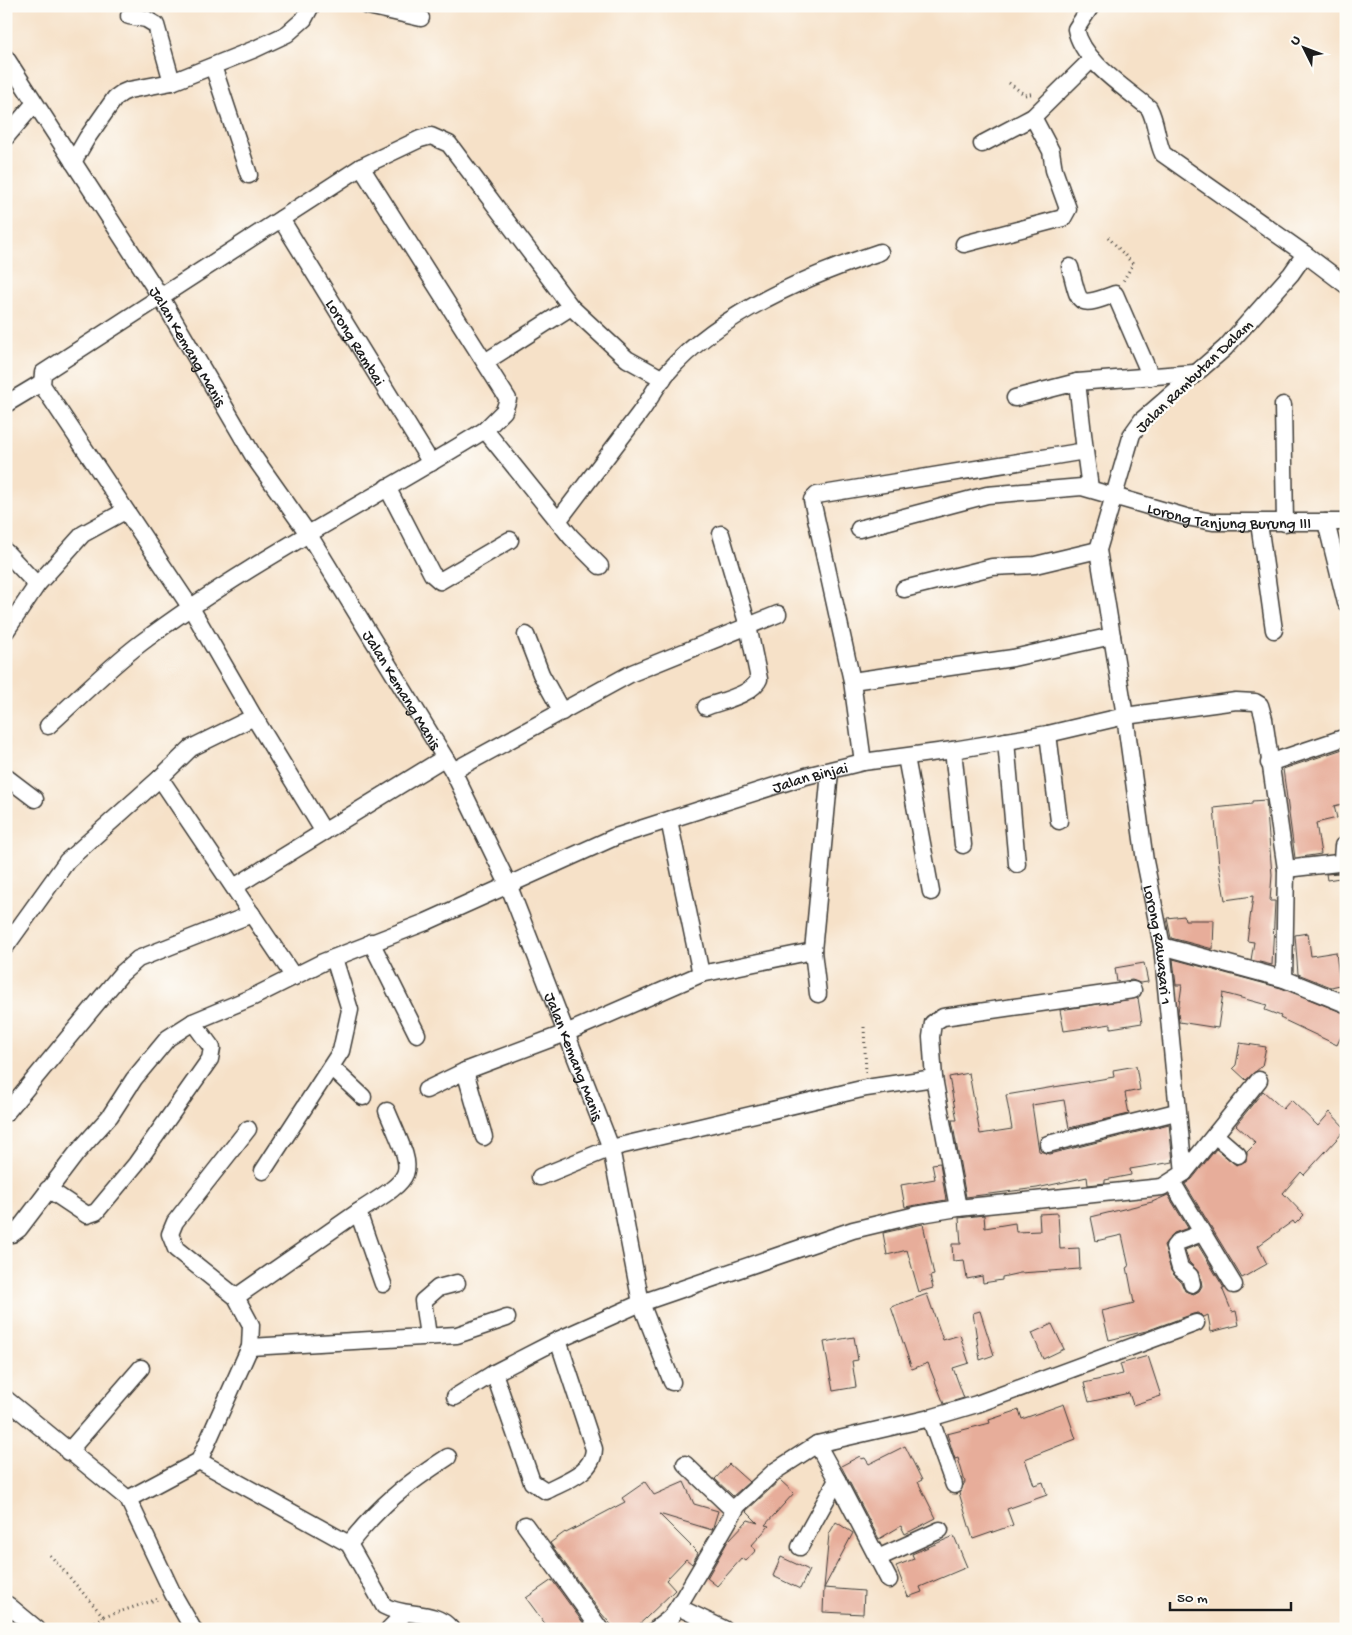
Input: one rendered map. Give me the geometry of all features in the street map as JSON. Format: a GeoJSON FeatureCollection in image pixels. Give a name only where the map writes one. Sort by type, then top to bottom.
{"type":"FeatureCollection","features":[{"type":"Feature","properties":{"kind":"street"},"geometry":{"type":"LineString","coordinates":[[73,162],[115,98],[122,93],[128,90],[172,82],[287,34],[304,19],[311,6]]}},
{"type":"Feature","properties":{"kind":"street"},"geometry":{"type":"LineString","coordinates":[[368,6],[421,18]]}},
{"type":"Feature","properties":{"kind":"street"},"geometry":{"type":"LineString","coordinates":[[1091,6],[1076,29],[1078,40],[1092,59],[1149,108],[1154,117],[1158,144],[1163,154],[1346,285]]}},
{"type":"Feature","properties":{"kind":"street"},"geometry":{"type":"LineString","coordinates":[[129,16],[146,19],[156,25],[172,82]]}},
{"type":"Feature","properties":{"kind":"street","name":"Jalan Kemang Manis"},"geometry":{"type":"LineString","coordinates":[[6,58],[160,296],[254,457],[308,534],[448,764],[508,884],[611,1148],[641,1303],[672,1382]]}},
{"type":"Feature","properties":{"kind":"street"},"geometry":{"type":"LineString","coordinates":[[982,144],[1033,117],[1092,59]]}},
{"type":"Feature","properties":{"kind":"street"},"geometry":{"type":"LineString","coordinates":[[212,66],[249,175]]}},
{"type":"Feature","properties":{"kind":"street"},"geometry":{"type":"LineString","coordinates":[[6,137],[34,104]]}},
{"type":"Feature","properties":{"kind":"street"},"geometry":{"type":"LineString","coordinates":[[964,244],[1063,218],[1067,214],[1068,209],[1054,170],[1051,150],[1033,117]]}},
{"type":"Feature","properties":{"kind":"street"},"geometry":{"type":"LineString","coordinates":[[324,832],[191,608],[41,383],[43,373],[361,167],[420,139],[431,136],[449,144],[571,307],[627,359],[663,379]]}},
{"type":"Feature","properties":{"kind":"street"},"geometry":{"type":"LineString","coordinates":[[48,726],[140,644],[191,608],[308,534],[387,487],[431,464],[485,430],[504,411],[508,399],[361,167]]}},
{"type":"Feature","properties":{"kind":"street","name":"Lorong Rambai"},"geometry":{"type":"LineString","coordinates":[[281,220],[431,464]]}},
{"type":"Feature","properties":{"kind":"street"},"geometry":{"type":"LineString","coordinates":[[558,521],[640,413],[663,379],[699,343],[766,298],[831,268],[880,252]]}},
{"type":"Feature","properties":{"kind":"street","name":"Jalan Rambutan Dalam"},"geometry":{"type":"LineString","coordinates":[[1125,716],[1098,550],[1114,497],[1118,474],[1132,434],[1142,420],[1225,348],[1291,274],[1305,254]]}},
{"type":"Feature","properties":{"kind":"street"},"geometry":{"type":"LineString","coordinates":[[1070,268],[1078,298],[1083,302],[1091,302],[1115,294],[1151,376]]}},
{"type":"Feature","properties":{"kind":"street"},"geometry":{"type":"LineString","coordinates":[[485,362],[571,307]]}},
{"type":"Feature","properties":{"kind":"street"},"geometry":{"type":"LineString","coordinates":[[1016,398],[1077,382],[1194,373]]}},
{"type":"Feature","properties":{"kind":"street"},"geometry":{"type":"LineString","coordinates":[[859,529],[987,495],[1034,490],[1090,488],[1077,382]]}},
{"type":"Feature","properties":{"kind":"street"},"geometry":{"type":"LineString","coordinates":[[6,404],[41,383]]}},
{"type":"Feature","properties":{"kind":"street"},"geometry":{"type":"LineString","coordinates":[[1283,405],[1285,523]]}},
{"type":"Feature","properties":{"kind":"street"},"geometry":{"type":"LineString","coordinates":[[485,430],[558,521],[600,566]]}},
{"type":"Feature","properties":{"kind":"street"},"geometry":{"type":"LineString","coordinates":[[863,762],[852,682],[812,500],[817,495],[1085,451]]}},
{"type":"Feature","properties":{"kind":"street"},"geometry":{"type":"LineString","coordinates":[[387,487],[432,574],[440,581],[510,540]]}},
{"type":"Feature","properties":{"kind":"street","name":"Lorong Tanjung Burung III"},"geometry":{"type":"LineString","coordinates":[[1090,488],[1114,497],[1213,522],[1346,522]]}},
{"type":"Feature","properties":{"kind":"street"},"geometry":{"type":"LineString","coordinates":[[6,631],[37,585],[83,534],[125,511]]}},
{"type":"Feature","properties":{"kind":"street"},"geometry":{"type":"LineString","coordinates":[[1326,522],[1346,603]]}},
{"type":"Feature","properties":{"kind":"street"},"geometry":{"type":"LineString","coordinates":[[1259,523],[1274,630]]}},
{"type":"Feature","properties":{"kind":"street"},"geometry":{"type":"LineString","coordinates":[[706,707],[741,694],[757,684],[759,673],[748,626],[721,534]]}},
{"type":"Feature","properties":{"kind":"street"},"geometry":{"type":"LineString","coordinates":[[904,589],[992,567],[1035,564],[1098,550]]}},
{"type":"Feature","properties":{"kind":"street"},"geometry":{"type":"LineString","coordinates":[[6,552],[37,585]]}},
{"type":"Feature","properties":{"kind":"street"},"geometry":{"type":"LineString","coordinates":[[234,887],[324,832],[448,764],[562,712],[632,673],[778,614]]}},
{"type":"Feature","properties":{"kind":"street"},"geometry":{"type":"LineString","coordinates":[[526,635],[541,674],[562,712]]}},
{"type":"Feature","properties":{"kind":"street"},"geometry":{"type":"LineString","coordinates":[[852,682],[1013,658],[1112,636]]}},
{"type":"Feature","properties":{"kind":"street","name":"Jalan Binjai"},"geometry":{"type":"LineString","coordinates":[[6,1235],[12,1234],[19,1229],[48,1189],[110,1116],[134,1079],[168,1038],[193,1022],[334,958],[426,922],[615,837],[806,776],[830,772],[863,762],[953,750],[1048,734],[1125,716],[1236,702],[1255,702],[1260,705],[1264,718],[1269,763]]}},
{"type":"Feature","properties":{"kind":"street","name":"Lorong Rawasari 1"},"geometry":{"type":"LineString","coordinates":[[1125,716],[1145,861],[1162,946],[1171,1035],[1178,1177]]}},
{"type":"Feature","properties":{"kind":"street"},"geometry":{"type":"LineString","coordinates":[[6,946],[67,861],[192,748],[254,717]]}},
{"type":"Feature","properties":{"kind":"street"},"geometry":{"type":"LineString","coordinates":[[1048,734],[1059,821]]}},
{"type":"Feature","properties":{"kind":"street"},"geometry":{"type":"LineString","coordinates":[[1284,979],[1286,869],[1269,763],[1346,737]]}},
{"type":"Feature","properties":{"kind":"street"},"geometry":{"type":"LineString","coordinates":[[1006,741],[1017,864]]}},
{"type":"Feature","properties":{"kind":"street"},"geometry":{"type":"LineString","coordinates":[[953,750],[963,845]]}},
{"type":"Feature","properties":{"kind":"street"},"geometry":{"type":"LineString","coordinates":[[906,757],[931,892]]}},
{"type":"Feature","properties":{"kind":"street"},"geometry":{"type":"LineString","coordinates":[[818,994],[813,951],[830,772]]}},
{"type":"Feature","properties":{"kind":"street"},"geometry":{"type":"LineString","coordinates":[[6,777],[35,799]]}},
{"type":"Feature","properties":{"kind":"street"},"geometry":{"type":"LineString","coordinates":[[160,778],[294,977]]}},
{"type":"Feature","properties":{"kind":"street"},"geometry":{"type":"LineString","coordinates":[[669,820],[701,974]]}},
{"type":"Feature","properties":{"kind":"street"},"geometry":{"type":"LineString","coordinates":[[1286,869],[1338,863],[1342,859],[1343,846],[1346,844]]}},
{"type":"Feature","properties":{"kind":"street"},"geometry":{"type":"LineString","coordinates":[[6,1113],[121,974],[138,959],[252,914]]}},
{"type":"Feature","properties":{"kind":"street"},"geometry":{"type":"LineString","coordinates":[[372,942],[417,1034]]}},
{"type":"Feature","properties":{"kind":"street"},"geometry":{"type":"LineString","coordinates":[[1162,946],[1284,979],[1346,1004]]}},
{"type":"Feature","properties":{"kind":"street"},"geometry":{"type":"LineString","coordinates":[[426,1090],[465,1071],[566,1033],[701,974],[813,951]]}},
{"type":"Feature","properties":{"kind":"street"},"geometry":{"type":"LineString","coordinates":[[263,1171],[341,1051],[350,1010],[334,958]]}},
{"type":"Feature","properties":{"kind":"street"},"geometry":{"type":"LineString","coordinates":[[958,1208],[934,1078],[930,1037],[934,1023],[944,1017],[1133,990]]}},
{"type":"Feature","properties":{"kind":"street"},"geometry":{"type":"LineString","coordinates":[[48,1189],[87,1216],[96,1212],[136,1164],[210,1059],[212,1048],[193,1022]]}},
{"type":"Feature","properties":{"kind":"street"},"geometry":{"type":"LineString","coordinates":[[331,1067],[363,1097]]}},
{"type":"Feature","properties":{"kind":"street"},"geometry":{"type":"LineString","coordinates":[[465,1071],[484,1137]]}},
{"type":"Feature","properties":{"kind":"street"},"geometry":{"type":"LineString","coordinates":[[540,1177],[611,1148],[866,1088],[934,1078]]}},
{"type":"Feature","properties":{"kind":"street"},"geometry":{"type":"LineString","coordinates":[[455,1397],[494,1373],[558,1340],[641,1303],[853,1230],[916,1215],[958,1208],[1162,1187],[1178,1177],[1259,1080]]}},
{"type":"Feature","properties":{"kind":"street"},"geometry":{"type":"LineString","coordinates":[[236,1297],[397,1187],[407,1176],[407,1162],[387,1111]]}},
{"type":"Feature","properties":{"kind":"street"},"geometry":{"type":"LineString","coordinates":[[1048,1144],[1176,1112]]}},
{"type":"Feature","properties":{"kind":"street"},"geometry":{"type":"LineString","coordinates":[[128,1499],[199,1461],[250,1347],[252,1325],[236,1297],[176,1248],[170,1234],[175,1222],[248,1129]]}},
{"type":"Feature","properties":{"kind":"street"},"geometry":{"type":"LineString","coordinates":[[1214,1135],[1238,1155]]}},
{"type":"Feature","properties":{"kind":"street"},"geometry":{"type":"LineString","coordinates":[[1178,1177],[1202,1233],[1234,1285]]}},
{"type":"Feature","properties":{"kind":"street"},"geometry":{"type":"LineString","coordinates":[[358,1212],[383,1284]]}},
{"type":"Feature","properties":{"kind":"street"},"geometry":{"type":"LineString","coordinates":[[1192,1284],[1190,1276],[1180,1268],[1174,1247],[1178,1242],[1202,1233]]}},
{"type":"Feature","properties":{"kind":"street"},"geometry":{"type":"LineString","coordinates":[[428,1336],[422,1301],[438,1288],[457,1283]]}},
{"type":"Feature","properties":{"kind":"street"},"geometry":{"type":"LineString","coordinates":[[250,1347],[457,1335],[507,1318]]}},
{"type":"Feature","properties":{"kind":"street"},"geometry":{"type":"LineString","coordinates":[[656,1629],[670,1618],[678,1606],[734,1511],[775,1471],[817,1444],[930,1418],[976,1404],[1196,1323]]}},
{"type":"Feature","properties":{"kind":"street"},"geometry":{"type":"LineString","coordinates":[[494,1373],[532,1482],[546,1491],[585,1469],[594,1459],[594,1449],[558,1340]]}},
{"type":"Feature","properties":{"kind":"street"},"geometry":{"type":"LineString","coordinates":[[68,1452],[141,1368]]}},
{"type":"Feature","properties":{"kind":"street"},"geometry":{"type":"LineString","coordinates":[[6,1399],[68,1452],[128,1499],[173,1594],[193,1629]]}},
{"type":"Feature","properties":{"kind":"street"},"geometry":{"type":"LineString","coordinates":[[930,1418],[954,1485]]}},
{"type":"Feature","properties":{"kind":"street"},"geometry":{"type":"LineString","coordinates":[[817,1444],[889,1580]]}},
{"type":"Feature","properties":{"kind":"street"},"geometry":{"type":"LineString","coordinates":[[349,1544],[374,1513],[407,1484],[448,1457]]}},
{"type":"Feature","properties":{"kind":"street"},"geometry":{"type":"LineString","coordinates":[[199,1461],[349,1544],[384,1606],[395,1612],[435,1617],[446,1622],[452,1629]]}},
{"type":"Feature","properties":{"kind":"street"},"geometry":{"type":"LineString","coordinates":[[685,1464],[734,1511]]}},
{"type":"Feature","properties":{"kind":"street"},"geometry":{"type":"LineString","coordinates":[[800,1547],[837,1480]]}},
{"type":"Feature","properties":{"kind":"street"},"geometry":{"type":"LineString","coordinates":[[525,1525],[600,1629]]}},
{"type":"Feature","properties":{"kind":"street"},"geometry":{"type":"LineString","coordinates":[[878,1558],[940,1530]]}},
{"type":"Feature","properties":{"kind":"street"},"geometry":{"type":"LineString","coordinates":[[8,1604],[37,1629]]}},
{"type":"Feature","properties":{"kind":"street"},"geometry":{"type":"LineString","coordinates":[[678,1606],[724,1629]]}},
{"type":"Feature","properties":{"kind":"street"},"geometry":{"type":"LineString","coordinates":[[388,1629],[405,1613]]}},
{"type":"Feature","properties":{"kind":"path"},"geometry":{"type":"LineString","coordinates":[[1009,83],[1025,95],[1038,90]]}},
{"type":"Feature","properties":{"kind":"path"},"geometry":{"type":"LineString","coordinates":[[1108,237],[1133,264],[1115,294]]}},
{"type":"Feature","properties":{"kind":"path"},"geometry":{"type":"LineString","coordinates":[[864,1027],[866,1088]]}},
{"type":"Feature","properties":{"kind":"path"},"geometry":{"type":"LineString","coordinates":[[50,1554],[104,1617]]}},
{"type":"Feature","properties":{"kind":"path"},"geometry":{"type":"LineString","coordinates":[[82,1629],[104,1617],[173,1594]]}},
{"type":"Feature","properties":{"kind":"building"},"geometry":{"type":"Polygon","coordinates":[[[1346,748],[1346,803],[1334,806],[1337,818],[1316,823],[1321,854],[1295,858],[1283,769],[1346,748]]]}},
{"type":"Feature","properties":{"kind":"building"},"geometry":{"type":"Polygon","coordinates":[[[1266,800],[1272,875],[1270,901],[1275,901],[1272,965],[1251,960],[1254,942],[1247,941],[1253,896],[1225,900],[1219,866],[1214,808],[1252,804],[1252,801],[1266,800]]]}},
{"type":"Feature","properties":{"kind":"building"},"geometry":{"type":"Polygon","coordinates":[[[1346,869],[1346,877],[1327,880],[1326,874],[1339,873],[1346,869]]]}},
{"type":"Feature","properties":{"kind":"building"},"geometry":{"type":"Polygon","coordinates":[[[1184,916],[1185,920],[1214,920],[1213,949],[1171,938],[1167,918],[1184,916]]]}},
{"type":"Feature","properties":{"kind":"building"},"geometry":{"type":"Polygon","coordinates":[[[1308,933],[1311,956],[1336,952],[1340,985],[1331,987],[1298,974],[1295,935],[1308,933]]]}},
{"type":"Feature","properties":{"kind":"building"},"geometry":{"type":"Polygon","coordinates":[[[1173,959],[1281,988],[1346,1014],[1346,1026],[1337,1045],[1280,1018],[1281,1016],[1265,1010],[1267,1005],[1223,993],[1218,1028],[1179,1022],[1178,1012],[1182,985],[1176,985],[1173,959]]]}},
{"type":"Feature","properties":{"kind":"building"},"geometry":{"type":"Polygon","coordinates":[[[1144,963],[1148,982],[1140,983],[1132,980],[1117,982],[1115,968],[1144,963]]]}},
{"type":"Feature","properties":{"kind":"building"},"geometry":{"type":"Polygon","coordinates":[[[1138,998],[1142,1023],[1111,1028],[1111,1024],[1064,1031],[1060,1010],[1138,998]]]}},
{"type":"Feature","properties":{"kind":"building"},"geometry":{"type":"Polygon","coordinates":[[[1240,1043],[1266,1047],[1262,1066],[1246,1080],[1233,1068],[1236,1065],[1240,1043]]]}},
{"type":"Feature","properties":{"kind":"building"},"geometry":{"type":"Polygon","coordinates":[[[1136,1066],[1140,1090],[1125,1093],[1129,1114],[1069,1128],[1064,1100],[1032,1105],[1039,1151],[1050,1154],[1169,1124],[1173,1162],[1130,1169],[1131,1175],[1105,1180],[1105,1183],[1088,1185],[1087,1177],[1037,1188],[966,1197],[952,1120],[957,1120],[949,1077],[969,1073],[980,1134],[1012,1129],[1006,1095],[1114,1077],[1113,1070],[1136,1066]]]}},
{"type":"Feature","properties":{"kind":"building"},"geometry":{"type":"Polygon","coordinates":[[[1263,1091],[1283,1109],[1291,1100],[1318,1126],[1330,1112],[1346,1129],[1304,1175],[1301,1172],[1283,1193],[1304,1215],[1295,1224],[1293,1221],[1258,1246],[1267,1264],[1242,1278],[1185,1184],[1192,1179],[1216,1149],[1236,1165],[1246,1161],[1247,1152],[1256,1143],[1236,1125],[1263,1091]]]}},
{"type":"Feature","properties":{"kind":"building"},"geometry":{"type":"Polygon","coordinates":[[[940,1163],[946,1200],[905,1207],[901,1185],[935,1179],[932,1164],[940,1163]]]}},
{"type":"Feature","properties":{"kind":"building"},"geometry":{"type":"Polygon","coordinates":[[[1168,1195],[1188,1228],[1174,1233],[1164,1245],[1171,1271],[1181,1282],[1185,1291],[1194,1294],[1199,1291],[1202,1286],[1200,1274],[1189,1262],[1185,1250],[1198,1245],[1224,1288],[1222,1288],[1232,1312],[1236,1311],[1239,1325],[1211,1332],[1208,1315],[1204,1317],[1198,1313],[1146,1331],[1109,1340],[1102,1311],[1134,1303],[1127,1267],[1129,1267],[1122,1235],[1096,1241],[1091,1217],[1152,1202],[1168,1195]]]}},
{"type":"Feature","properties":{"kind":"building"},"geometry":{"type":"Polygon","coordinates":[[[1058,1213],[1060,1249],[1079,1248],[1080,1269],[1020,1273],[1002,1277],[1002,1280],[983,1283],[982,1276],[967,1279],[964,1260],[953,1261],[952,1244],[961,1244],[959,1218],[984,1215],[985,1228],[1015,1223],[1016,1232],[1040,1231],[1039,1214],[1058,1213]]]}},
{"type":"Feature","properties":{"kind":"building"},"geometry":{"type":"Polygon","coordinates":[[[923,1224],[934,1275],[930,1276],[933,1288],[919,1292],[907,1250],[887,1255],[883,1233],[923,1224]]]}},
{"type":"Feature","properties":{"kind":"building"},"geometry":{"type":"Polygon","coordinates":[[[927,1294],[943,1340],[960,1335],[969,1363],[953,1368],[964,1398],[944,1404],[928,1363],[912,1369],[891,1307],[927,1294]]]}},
{"type":"Feature","properties":{"kind":"building"},"geometry":{"type":"Polygon","coordinates":[[[980,1311],[994,1355],[980,1360],[973,1313],[980,1311]]]}},
{"type":"Feature","properties":{"kind":"building"},"geometry":{"type":"Polygon","coordinates":[[[1052,1324],[1064,1349],[1043,1359],[1032,1333],[1052,1324]]]}},
{"type":"Feature","properties":{"kind":"building"},"geometry":{"type":"Polygon","coordinates":[[[854,1337],[858,1360],[852,1361],[856,1387],[833,1391],[824,1342],[854,1337]]]}},
{"type":"Feature","properties":{"kind":"building"},"geometry":{"type":"Polygon","coordinates":[[[1148,1356],[1161,1396],[1133,1405],[1129,1393],[1089,1402],[1084,1383],[1123,1374],[1120,1364],[1148,1356]]]}},
{"type":"Feature","properties":{"kind":"building"},"geometry":{"type":"Polygon","coordinates":[[[1064,1404],[1076,1439],[1025,1459],[1034,1485],[1043,1482],[1047,1495],[1007,1509],[1013,1525],[973,1539],[959,1493],[965,1482],[958,1458],[955,1459],[947,1434],[990,1423],[989,1420],[1019,1410],[1022,1419],[1064,1404]]]}},
{"type":"Feature","properties":{"kind":"building"},"geometry":{"type":"Polygon","coordinates":[[[905,1446],[922,1480],[918,1482],[936,1518],[905,1534],[901,1526],[879,1539],[841,1466],[860,1456],[861,1459],[865,1458],[869,1464],[905,1446]]]}},
{"type":"Feature","properties":{"kind":"building"},"geometry":{"type":"Polygon","coordinates":[[[729,1464],[749,1482],[733,1496],[715,1479],[729,1464]]]}},
{"type":"Feature","properties":{"kind":"building"},"geometry":{"type":"Polygon","coordinates":[[[780,1480],[794,1493],[765,1525],[769,1526],[751,1546],[756,1550],[746,1561],[742,1558],[717,1586],[707,1578],[728,1541],[748,1520],[758,1523],[746,1511],[780,1480]]]}},
{"type":"Feature","properties":{"kind":"building"},"geometry":{"type":"Polygon","coordinates":[[[645,1482],[654,1495],[684,1482],[694,1504],[718,1511],[712,1530],[659,1514],[698,1553],[692,1564],[686,1559],[666,1580],[675,1590],[634,1629],[615,1629],[601,1613],[550,1543],[565,1532],[625,1502],[622,1498],[645,1482]]]}},
{"type":"Feature","properties":{"kind":"building"},"geometry":{"type":"Polygon","coordinates":[[[836,1522],[853,1533],[824,1588],[829,1534],[836,1522]]]}},
{"type":"Feature","properties":{"kind":"building"},"geometry":{"type":"Polygon","coordinates":[[[954,1536],[967,1567],[920,1587],[922,1592],[908,1597],[896,1566],[914,1559],[912,1554],[954,1536]]]}},
{"type":"Feature","properties":{"kind":"building"},"geometry":{"type":"Polygon","coordinates":[[[781,1557],[809,1570],[800,1589],[773,1576],[781,1557]]]}},
{"type":"Feature","properties":{"kind":"building"},"geometry":{"type":"Polygon","coordinates":[[[552,1580],[584,1624],[578,1629],[549,1629],[526,1598],[552,1580]]]}},
{"type":"Feature","properties":{"kind":"building"},"geometry":{"type":"Polygon","coordinates":[[[824,1588],[864,1591],[863,1614],[823,1612],[824,1588]]]}}]}
